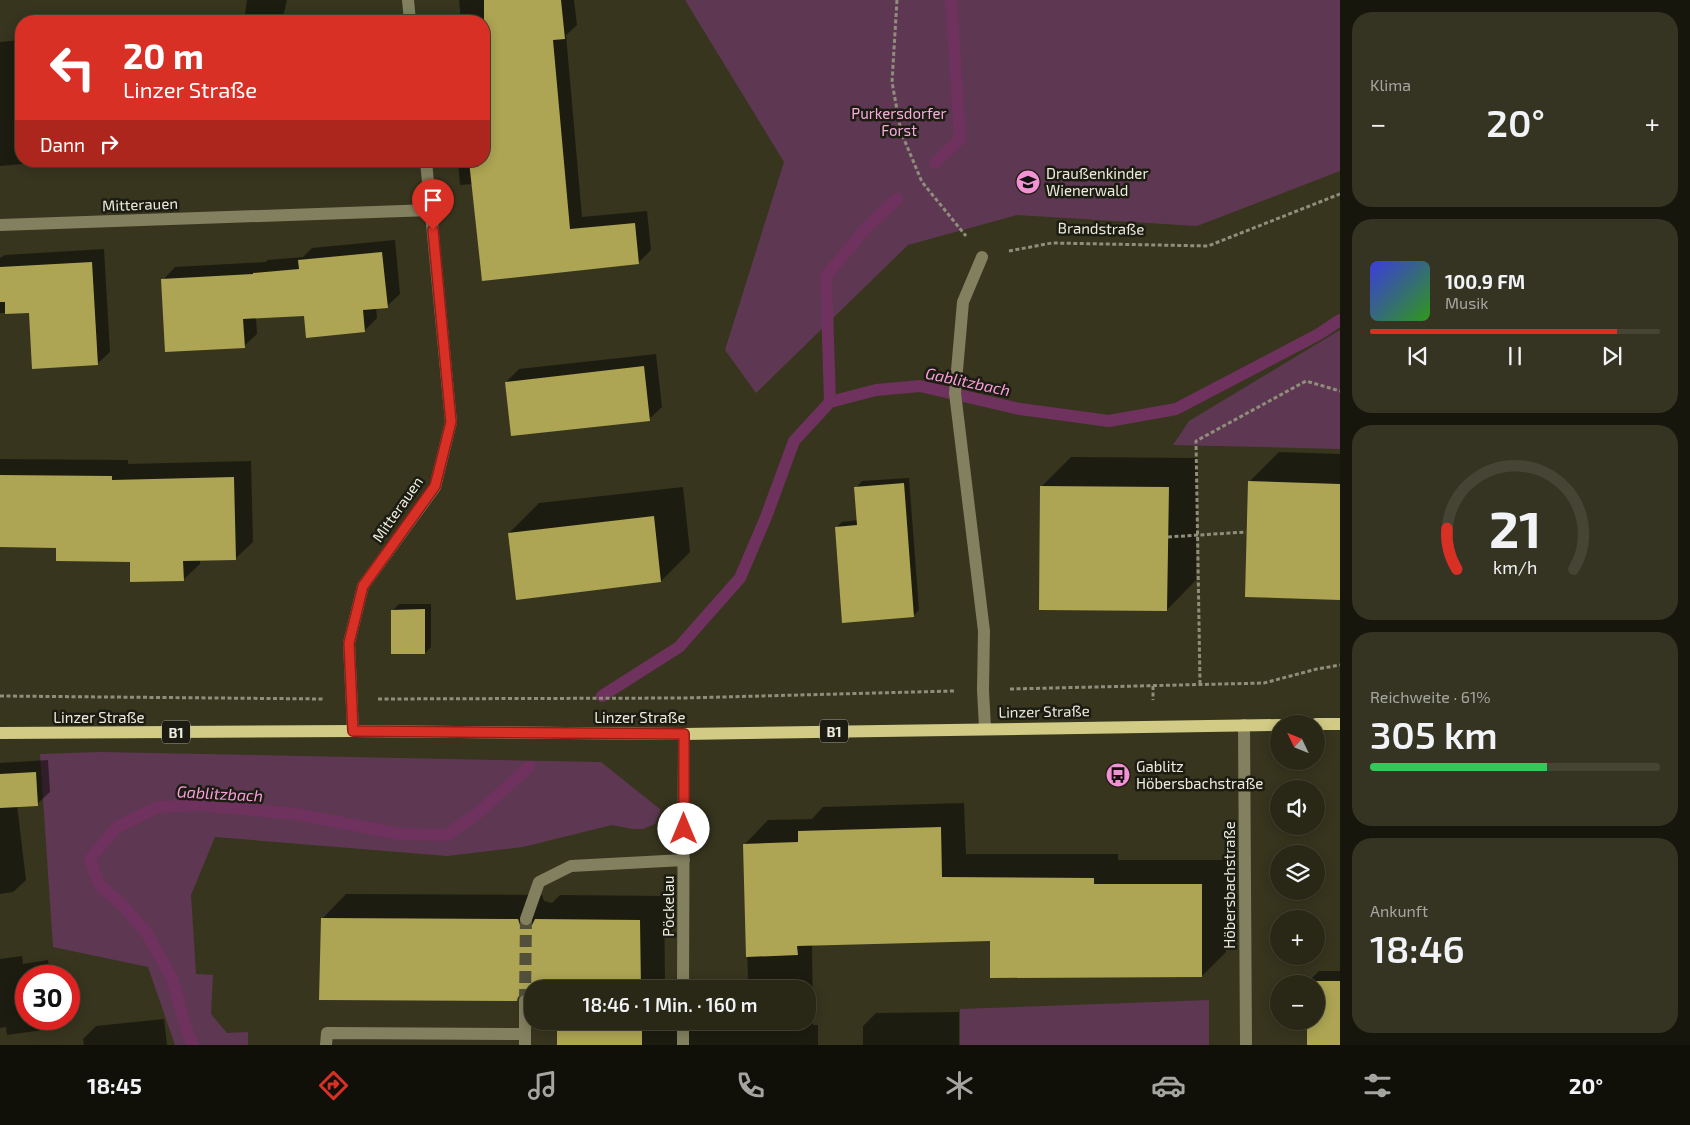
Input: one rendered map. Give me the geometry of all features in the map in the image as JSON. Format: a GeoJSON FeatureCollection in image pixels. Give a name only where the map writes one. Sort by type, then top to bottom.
{"type":"FeatureCollection","features":[{"type":"Feature","properties":{"kind":"main road"},"geometry":{"type":"LineString","coordinates":[[1325,724],[1340,724]]}},
{"type":"Feature","properties":{"kind":"main road","name":"Linzer Straße"},"geometry":{"type":"LineString","coordinates":[[0,733],[353,731],[684,734],[1270,725]]}},
{"type":"Feature","properties":{"kind":"street"},"geometry":{"type":"LineString","coordinates":[[408,0],[409,15]]}},
{"type":"Feature","properties":{"kind":"street","name":"Mitterauen"},"geometry":{"type":"LineString","coordinates":[[353,731],[349,643],[363,586],[435,486],[451,422],[427,167]]}},
{"type":"Feature","properties":{"kind":"street","name":"Mitterauen"},"geometry":{"type":"LineString","coordinates":[[0,225],[431,210]]}},
{"type":"Feature","properties":{"kind":"street"},"geometry":{"type":"LineString","coordinates":[[982,256],[962,302],[956,393],[984,631],[983,690],[985,728]]}},
{"type":"Feature","properties":{"kind":"street","name":"Höbersbachstraße"},"geometry":{"type":"LineString","coordinates":[[1244,725],[1246,1045]]}},
{"type":"Feature","properties":{"kind":"street","name":"Pöckelau"},"geometry":{"type":"LineString","coordinates":[[684,734],[684,980]]}},
{"type":"Feature","properties":{"kind":"street"},"geometry":{"type":"LineString","coordinates":[[526,919],[539,882],[571,866],[684,860]]}},
{"type":"Feature","properties":{"kind":"street"},"geometry":{"type":"LineString","coordinates":[[683,1030],[683,1045]]}},
{"type":"Feature","properties":{"kind":"street"},"geometry":{"type":"LineString","coordinates":[[326,1045],[327,1033],[524,1040]]}},
{"type":"Feature","properties":{"kind":"path"},"geometry":{"type":"LineString","coordinates":[[897,0],[892,82],[901,132],[922,182],[982,256]]}},
{"type":"Feature","properties":{"kind":"path","name":"Brandstraße"},"geometry":{"type":"LineString","coordinates":[[982,256],[1052,243],[1208,246],[1340,194]]}},
{"type":"Feature","properties":{"kind":"path"},"geometry":{"type":"LineString","coordinates":[[1200,684],[1196,441],[1306,382],[1340,391]]}},
{"type":"Feature","properties":{"kind":"path"},"geometry":{"type":"LineString","coordinates":[[1168,537],[1246,532]]}},
{"type":"Feature","properties":{"kind":"path"},"geometry":{"type":"LineString","coordinates":[[0,696],[352,699],[683,698]]}},
{"type":"Feature","properties":{"kind":"green space","name":"Purkersdorfer Forst"},"geometry":{"type":"Polygon","coordinates":[[[685,0],[1340,0],[1340,171],[1197,226],[1017,215],[908,245],[756,393],[725,350],[784,162],[685,0]]]}},
{"type":"Feature","properties":{"kind":"green space"},"geometry":{"type":"Polygon","coordinates":[[[1340,330],[1340,449],[1173,445],[1189,421],[1340,330]]]}},
{"type":"Feature","properties":{"kind":"green space"},"geometry":{"type":"Polygon","coordinates":[[[100,752],[601,762],[661,810],[655,824],[643,829],[612,825],[523,847],[447,856],[215,837],[191,895],[196,974],[213,975],[211,1014],[227,1033],[248,1032],[248,1045],[175,1045],[148,967],[53,947],[40,754],[100,752]]]}},
{"type":"Feature","properties":{"kind":"green space"},"geometry":{"type":"Polygon","coordinates":[[[1209,1000],[1209,1045],[960,1045],[960,1009],[1209,1000]]]}},
{"type":"Feature","properties":{"kind":"building"},"geometry":{"type":"Polygon","coordinates":[[[484,0],[561,0],[565,39],[553,40],[570,229],[635,223],[639,264],[482,281],[470,167],[490,167],[490,15],[484,15],[484,0]]]}},
{"type":"Feature","properties":{"kind":"building"},"geometry":{"type":"Polygon","coordinates":[[[382,252],[388,308],[363,310],[365,332],[306,338],[304,316],[243,319],[245,348],[165,352],[161,279],[253,274],[299,269],[298,260],[382,252]]]}},
{"type":"Feature","properties":{"kind":"building"},"geometry":{"type":"Polygon","coordinates":[[[92,262],[98,365],[32,369],[29,313],[5,314],[5,302],[0,302],[0,267],[92,262]]]}},
{"type":"Feature","properties":{"kind":"building"},"geometry":{"type":"Polygon","coordinates":[[[644,366],[650,421],[511,436],[505,382],[644,366]]]}},
{"type":"Feature","properties":{"kind":"building"},"geometry":{"type":"Polygon","coordinates":[[[0,475],[112,476],[112,480],[234,477],[236,560],[183,561],[184,581],[130,582],[130,562],[56,561],[56,548],[0,547],[0,475]]]}},
{"type":"Feature","properties":{"kind":"building"},"geometry":{"type":"Polygon","coordinates":[[[1248,481],[1340,484],[1340,600],[1245,597],[1248,481]]]}},
{"type":"Feature","properties":{"kind":"building"},"geometry":{"type":"Polygon","coordinates":[[[904,483],[914,617],[842,623],[835,527],[857,525],[854,487],[904,483]]]}},
{"type":"Feature","properties":{"kind":"building"},"geometry":{"type":"Polygon","coordinates":[[[1040,486],[1169,487],[1167,611],[1039,610],[1040,486]]]}},
{"type":"Feature","properties":{"kind":"building"},"geometry":{"type":"Polygon","coordinates":[[[654,516],[661,582],[516,600],[508,533],[654,516]]]}},
{"type":"Feature","properties":{"kind":"building"},"geometry":{"type":"Polygon","coordinates":[[[425,609],[425,654],[391,654],[391,610],[425,609]]]}},
{"type":"Feature","properties":{"kind":"building"},"geometry":{"type":"Polygon","coordinates":[[[36,772],[38,806],[0,808],[0,774],[36,772]]]}},
{"type":"Feature","properties":{"kind":"building"},"geometry":{"type":"Polygon","coordinates":[[[941,827],[942,877],[1094,878],[1094,884],[1202,884],[1202,977],[990,978],[990,941],[797,946],[798,955],[746,957],[743,844],[798,842],[798,831],[941,827]]]}},
{"type":"Feature","properties":{"kind":"building"},"geometry":{"type":"Polygon","coordinates":[[[321,918],[518,919],[520,925],[527,927],[532,925],[535,919],[640,920],[641,980],[524,980],[524,994],[518,997],[517,1001],[319,1000],[321,918]]]}},
{"type":"Feature","properties":{"kind":"building"},"geometry":{"type":"Polygon","coordinates":[[[1325,981],[1340,981],[1340,1045],[1307,1045],[1307,1030],[1325,1030],[1325,981]]]}},
{"type":"Feature","properties":{"kind":"building"},"geometry":{"type":"Polygon","coordinates":[[[557,1030],[642,1030],[642,1045],[557,1045],[557,1030]]]}},
{"type":"Feature","properties":{"kind":"waterway"},"geometry":{"type":"LineString","coordinates":[[935,163],[960,139],[951,0]]}},
{"type":"Feature","properties":{"kind":"waterway"},"geometry":{"type":"LineString","coordinates":[[830,402],[826,276],[867,227],[897,199]]}},
{"type":"Feature","properties":{"kind":"waterway","name":"Gablitzbach"},"geometry":{"type":"LineString","coordinates":[[602,696],[679,647],[740,578],[766,517],[794,441],[830,402],[876,390],[920,386],[1020,409],[1109,421],[1176,409],[1319,334],[1340,320]]}},
{"type":"Feature","properties":{"kind":"waterway","name":"Gablitzbach"},"geometry":{"type":"LineString","coordinates":[[193,1045],[186,1028],[172,978],[146,932],[122,905],[99,884],[90,859],[117,827],[158,807],[198,805],[296,814],[400,834],[446,835],[477,814],[529,767]]}},
{"type":"Feature","properties":{"kind":"tunnel"},"geometry":{"type":"LineString","coordinates":[[525,980],[526,919]]}},
{"type":"Feature","properties":{"kind":"place","name":"Draußenkinder Wienerwald"},"geometry":{"type":"Point","coordinates":[1028,182]}},
{"type":"Feature","properties":{"kind":"place","name":"Gablitz Höbersbachstraße"},"geometry":{"type":"Point","coordinates":[1118,775]}},
{"type":"Feature","properties":{"kind":"route"},"geometry":{"type":"LineString","coordinates":[[433,230],[451,422],[435,486],[363,586],[349,643],[353,731],[684,734],[684,829]]}}]}
